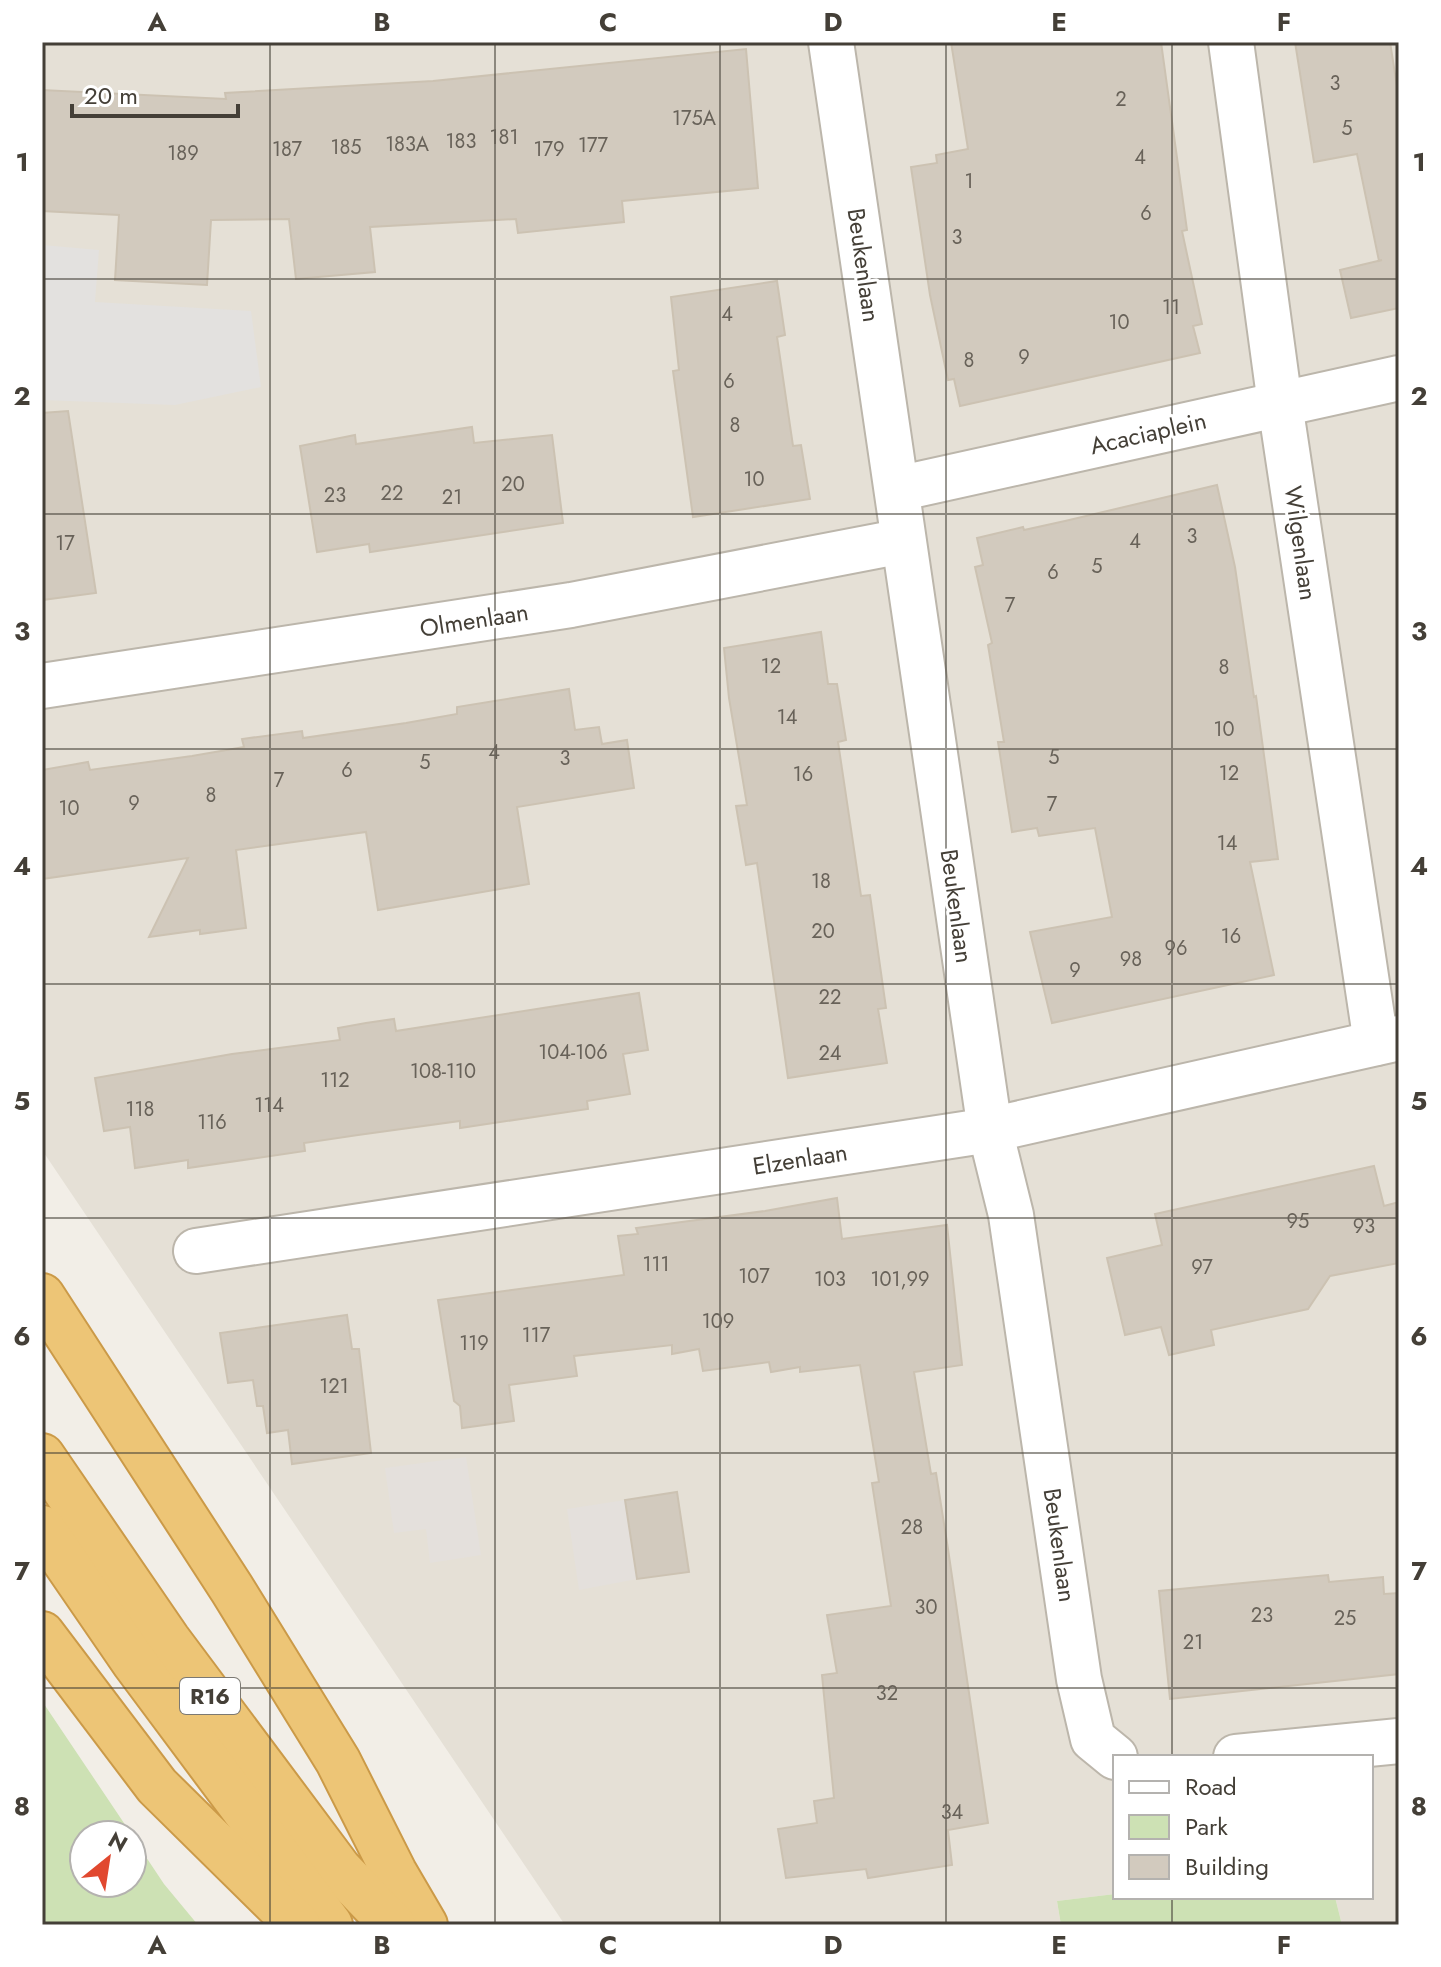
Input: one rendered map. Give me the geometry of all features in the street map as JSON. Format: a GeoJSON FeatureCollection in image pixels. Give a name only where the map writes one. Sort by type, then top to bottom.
{"type":"FeatureCollection","features":[{"type":"Feature","properties":{"kind":"highway"},"geometry":{"type":"LineString","coordinates":[[42,1296],[232,1589],[338,1761],[394,1872],[425,1925]]}},
{"type":"Feature","properties":{"kind":"highway","name":"R16"},"geometry":{"type":"LineString","coordinates":[[42,1456],[215,1704],[339,1869],[393,1925]]}},
{"type":"Feature","properties":{"kind":"highway","name":"R16"},"geometry":{"type":"LineString","coordinates":[[42,1528],[134,1662],[330,1925]]}},
{"type":"Feature","properties":{"kind":"highway"},"geometry":{"type":"LineString","coordinates":[[42,1634],[157,1786],[298,1925]]}},
{"type":"Feature","properties":{"kind":"street","name":"Beukenlaan"},"geometry":{"type":"LineString","coordinates":[[831,42],[990,1130],[1011,1215],[1079,1679],[1093,1739],[1113,1755]]}},
{"type":"Feature","properties":{"kind":"street","name":"Wilgenlaan"},"geometry":{"type":"LineString","coordinates":[[1231,42],[1280,404],[1387,1040]]}},
{"type":"Feature","properties":{"kind":"street","name":"Acaciaplein"},"geometry":{"type":"LineString","coordinates":[[897,489],[1399,378]]}},
{"type":"Feature","properties":{"kind":"street","name":"Olmenlaan"},"geometry":{"type":"LineString","coordinates":[[42,686],[571,605],[903,541]]}},
{"type":"Feature","properties":{"kind":"street","name":"Elzenlaan"},"geometry":{"type":"LineString","coordinates":[[196,1251],[990,1130],[1387,1040]]}},
{"type":"Feature","properties":{"kind":"street"},"geometry":{"type":"LineString","coordinates":[[1256,1755],[1399,1741]]}},
{"type":"Feature","properties":{"kind":"shaded area"},"geometry":{"type":"Polygon","coordinates":[[[42,42],[1399,42],[1399,1925],[1342,1925],[1336,1899],[1373,1899],[1373,1755],[1113,1755],[1113,1894],[1057,1901],[1061,1925],[565,1925],[42,1150],[42,42]]]}},
{"type":"Feature","properties":{"kind":"shaded area"},"geometry":{"type":"Polygon","coordinates":[[[42,245],[99,250],[95,302],[251,311],[261,387],[175,405],[42,400],[42,245]]]}},
{"type":"Feature","properties":{"kind":"shaded area"},"geometry":{"type":"Polygon","coordinates":[[[466,1457],[481,1555],[430,1563],[426,1529],[394,1533],[385,1468],[466,1457]]]}},
{"type":"Feature","properties":{"kind":"shaded area"},"geometry":{"type":"Polygon","coordinates":[[[625,1500],[637,1579],[579,1590],[567,1509],[625,1500]]]}},
{"type":"Feature","properties":{"kind":"green space"},"geometry":{"type":"Polygon","coordinates":[[[42,1701],[121,1819],[68,1819],[68,1899],[148,1899],[148,1860],[198,1925],[42,1925],[42,1701]]]}},
{"type":"Feature","properties":{"kind":"green space"},"geometry":{"type":"Polygon","coordinates":[[[1113,1894],[1113,1899],[1336,1899],[1342,1925],[1061,1925],[1057,1901],[1113,1894]]]}},
{"type":"Feature","properties":{"kind":"building"},"geometry":{"type":"Polygon","coordinates":[[[951,42],[1161,42],[1187,230],[1182,231],[1202,324],[1193,326],[1200,353],[960,406],[954,379],[948,380],[930,295],[911,167],[937,163],[936,155],[968,149],[951,42]]]}},
{"type":"Feature","properties":{"kind":"building"},"geometry":{"type":"Polygon","coordinates":[[[1295,42],[1390,42],[1399,99],[1399,308],[1351,318],[1340,270],[1379,261],[1357,154],[1314,162],[1295,42]]]}},
{"type":"Feature","properties":{"kind":"building"},"geometry":{"type":"Polygon","coordinates":[[[746,49],[758,188],[622,201],[624,222],[518,233],[516,219],[370,227],[375,272],[296,279],[289,219],[211,220],[207,285],[115,280],[119,215],[42,211],[42,90],[226,99],[225,93],[433,81],[746,49]]]}},
{"type":"Feature","properties":{"kind":"building"},"geometry":{"type":"Polygon","coordinates":[[[777,281],[785,335],[777,337],[793,446],[801,445],[810,499],[693,517],[673,371],[679,370],[671,297],[777,281]]]}},
{"type":"Feature","properties":{"kind":"building"},"geometry":{"type":"Polygon","coordinates":[[[68,411],[96,593],[42,600],[42,413],[68,411]]]}},
{"type":"Feature","properties":{"kind":"building"},"geometry":{"type":"Polygon","coordinates":[[[472,427],[474,443],[552,435],[563,523],[370,552],[369,544],[317,552],[300,446],[355,435],[356,444],[472,427]]]}},
{"type":"Feature","properties":{"kind":"building"},"geometry":{"type":"Polygon","coordinates":[[[1217,485],[1235,567],[1278,859],[1250,862],[1274,975],[1052,1023],[1030,932],[1112,917],[1095,828],[1039,836],[1037,828],[1012,832],[998,742],[1004,742],[988,645],[992,643],[975,567],[983,565],[977,538],[1217,485]]]}},
{"type":"Feature","properties":{"kind":"building"},"geometry":{"type":"Polygon","coordinates":[[[821,632],[828,684],[837,684],[846,740],[838,742],[861,896],[870,895],[886,1008],[878,1009],[887,1063],[788,1078],[757,863],[746,865],[736,806],[747,805],[724,648],[821,632]]]}},
{"type":"Feature","properties":{"kind":"building"},"geometry":{"type":"Polygon","coordinates":[[[569,689],[575,730],[599,727],[602,744],[627,740],[634,788],[517,807],[529,884],[378,910],[366,832],[236,850],[246,928],[149,937],[188,858],[42,879],[42,770],[88,762],[90,770],[192,756],[244,747],[242,739],[302,731],[303,738],[406,723],[457,714],[457,707],[569,689]]]}},
{"type":"Feature","properties":{"kind":"building"},"geometry":{"type":"Polygon","coordinates":[[[639,993],[648,1050],[623,1054],[630,1094],[587,1101],[588,1109],[460,1128],[460,1121],[358,1135],[304,1143],[305,1151],[188,1168],[188,1160],[135,1168],[130,1127],[104,1131],[95,1078],[232,1054],[340,1040],[338,1028],[366,1023],[394,1019],[396,1031],[639,993]]]}},
{"type":"Feature","properties":{"kind":"building"},"geometry":{"type":"Polygon","coordinates":[[[1374,1166],[1384,1206],[1399,1202],[1399,1263],[1330,1276],[1308,1309],[1211,1330],[1214,1345],[1169,1355],[1161,1327],[1125,1335],[1107,1258],[1162,1245],[1155,1214],[1374,1166]]]}},
{"type":"Feature","properties":{"kind":"building"},"geometry":{"type":"Polygon","coordinates":[[[837,1198],[842,1239],[947,1225],[962,1365],[914,1372],[931,1474],[936,1473],[988,1823],[948,1830],[952,1865],[868,1878],[866,1869],[786,1878],[778,1829],[817,1823],[814,1801],[834,1798],[822,1675],[837,1673],[827,1615],[891,1606],[872,1483],[879,1482],[860,1365],[800,1372],[800,1367],[771,1372],[769,1362],[703,1371],[699,1349],[672,1354],[672,1345],[574,1356],[577,1376],[509,1385],[514,1421],[462,1428],[460,1406],[454,1401],[438,1300],[624,1275],[618,1236],[638,1234],[636,1228],[837,1198]]]}},
{"type":"Feature","properties":{"kind":"building"},"geometry":{"type":"Polygon","coordinates":[[[347,1315],[352,1349],[359,1349],[371,1453],[292,1464],[288,1430],[267,1433],[263,1406],[257,1406],[253,1380],[228,1383],[220,1333],[347,1315]]]}},
{"type":"Feature","properties":{"kind":"building"},"geometry":{"type":"Polygon","coordinates":[[[677,1492],[689,1572],[637,1579],[625,1500],[677,1492]]]}},
{"type":"Feature","properties":{"kind":"building"},"geometry":{"type":"Polygon","coordinates":[[[1328,1575],[1329,1582],[1383,1577],[1384,1594],[1399,1593],[1399,1674],[1170,1699],[1159,1591],[1328,1575]]]}}]}
